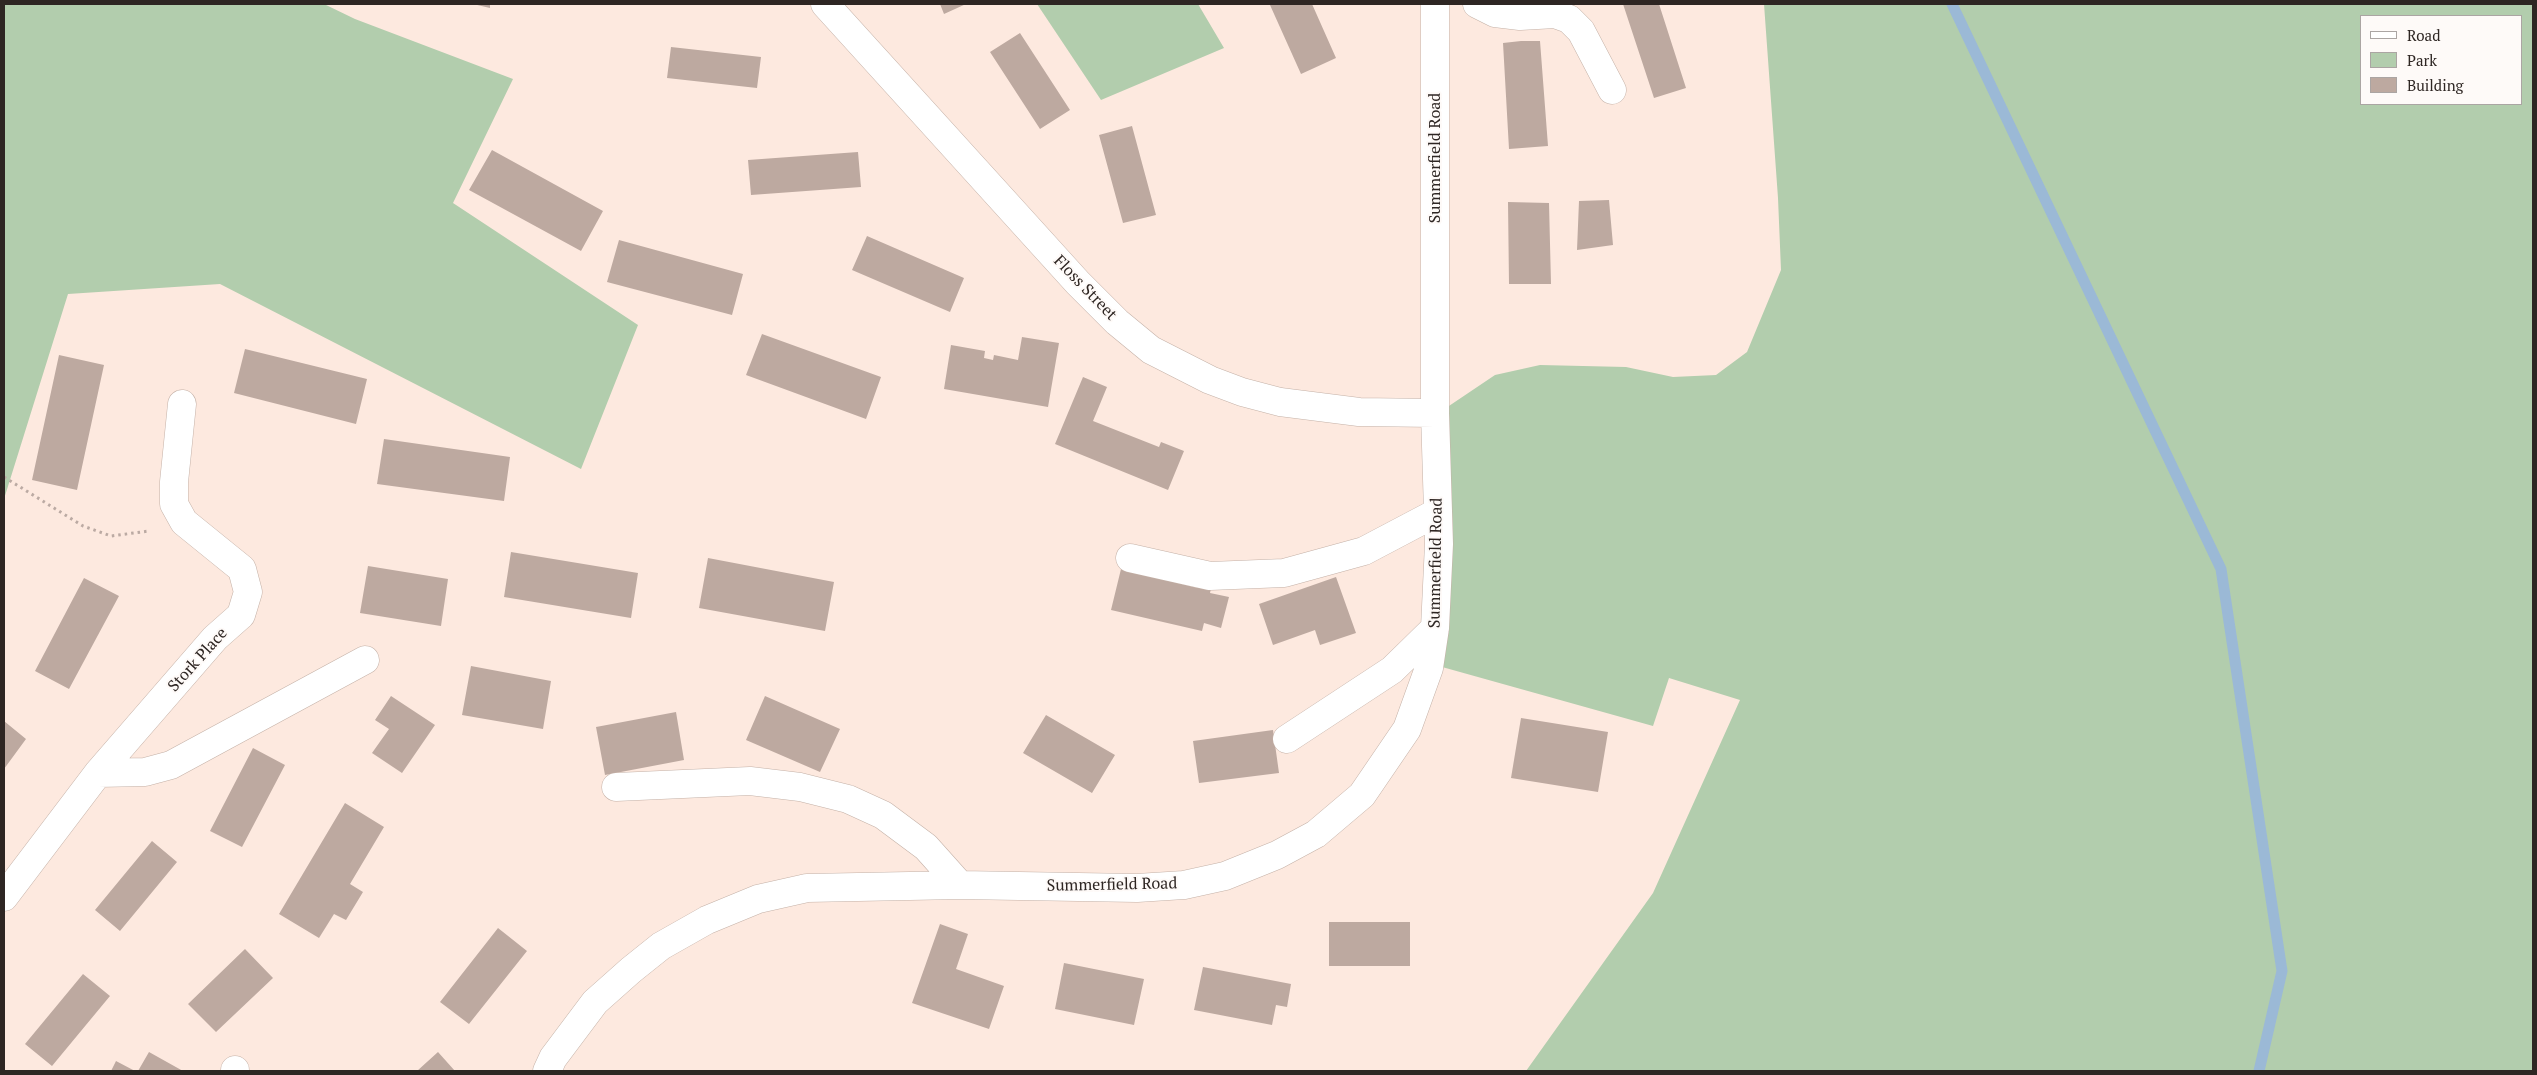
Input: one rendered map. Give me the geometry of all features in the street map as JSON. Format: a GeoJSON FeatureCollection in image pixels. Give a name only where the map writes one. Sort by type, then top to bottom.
{"type":"FeatureCollection","features":[{"type":"Feature","properties":{"kind":"street","name":"Floss Street"},"geometry":{"type":"LineString","coordinates":[[825,4],[1078,283],[1118,322],[1151,350],[1210,380],[1242,392],[1280,402],[1359,412],[1435,413]]}},
{"type":"Feature","properties":{"kind":"street","name":"Summerfield Road"},"geometry":{"type":"LineString","coordinates":[[548,1071],[553,1058],[595,1002],[661,946],[706,920],[758,899],[807,888],[960,885],[1137,888],[1184,885],[1225,876],[1277,855],[1316,834],[1362,795],[1407,729],[1429,668],[1435,628],[1439,563],[1435,413],[1435,4]]}},
{"type":"Feature","properties":{"kind":"street"},"geometry":{"type":"LineString","coordinates":[[1477,4],[1495,13],[1520,16],[1555,14],[1569,19],[1581,31],[1612,90]]}},
{"type":"Feature","properties":{"kind":"street","name":"Stork Place"},"geometry":{"type":"LineString","coordinates":[[4,896],[98,773],[215,638],[241,615],[248,592],[242,569],[184,522],[174,504],[174,482],[182,404]]}},
{"type":"Feature","properties":{"kind":"street"},"geometry":{"type":"LineString","coordinates":[[1130,558],[1210,576],[1284,573],[1364,551],[1438,512]]}},
{"type":"Feature","properties":{"kind":"street"},"geometry":{"type":"LineString","coordinates":[[1287,739],[1392,670],[1435,628]]}},
{"type":"Feature","properties":{"kind":"street"},"geometry":{"type":"LineString","coordinates":[[98,773],[145,772],[171,765],[365,660]]}},
{"type":"Feature","properties":{"kind":"street"},"geometry":{"type":"LineString","coordinates":[[616,787],[750,781],[800,787],[848,799],[883,815],[926,847],[960,885]]}},
{"type":"Feature","properties":{"kind":"path"},"geometry":{"type":"LineString","coordinates":[[4,477],[83,526],[111,536],[137,534],[184,522]]}},
{"type":"Feature","properties":{"kind":"green space"},"geometry":{"type":"Polygon","coordinates":[[[4,4],[324,4],[355,19],[513,79],[453,203],[638,325],[581,469],[220,284],[68,294],[4,499],[4,4]]]}},
{"type":"Feature","properties":{"kind":"green space"},"geometry":{"type":"Polygon","coordinates":[[[1037,4],[1198,4],[1224,48],[1101,100],[1037,4]]]}},
{"type":"Feature","properties":{"kind":"green space"},"geometry":{"type":"Polygon","coordinates":[[[1764,4],[2533,4],[2533,1071],[1526,1071],[1653,893],[1740,700],[1669,678],[1653,726],[1435,665],[1440,412],[1495,375],[1540,365],[1626,367],[1673,377],[1716,375],[1747,352],[1781,270],[1778,198],[1764,4]]]}},
{"type":"Feature","properties":{"kind":"building"},"geometry":{"type":"Polygon","coordinates":[[[473,4],[490,4],[490,8],[473,4]]]}},
{"type":"Feature","properties":{"kind":"building"},"geometry":{"type":"Polygon","coordinates":[[[940,4],[966,4],[944,14],[940,4]]]}},
{"type":"Feature","properties":{"kind":"building"},"geometry":{"type":"Polygon","coordinates":[[[1312,4],[1336,58],[1301,74],[1270,5],[1312,4]]]}},
{"type":"Feature","properties":{"kind":"building"},"geometry":{"type":"Polygon","coordinates":[[[1623,4],[1659,4],[1686,88],[1654,98],[1623,4]]]}},
{"type":"Feature","properties":{"kind":"building"},"geometry":{"type":"Polygon","coordinates":[[[1020,33],[1070,110],[1040,129],[990,52],[1020,33]]]}},
{"type":"Feature","properties":{"kind":"building"},"geometry":{"type":"Polygon","coordinates":[[[1540,41],[1548,146],[1509,149],[1503,43],[1540,41]]]}},
{"type":"Feature","properties":{"kind":"building"},"geometry":{"type":"Polygon","coordinates":[[[671,47],[761,57],[757,88],[667,78],[671,47]]]}},
{"type":"Feature","properties":{"kind":"building"},"geometry":{"type":"Polygon","coordinates":[[[1132,126],[1156,215],[1123,223],[1099,135],[1132,126]]]}},
{"type":"Feature","properties":{"kind":"building"},"geometry":{"type":"Polygon","coordinates":[[[492,150],[603,211],[581,251],[469,190],[492,150]]]}},
{"type":"Feature","properties":{"kind":"building"},"geometry":{"type":"Polygon","coordinates":[[[858,152],[861,187],[751,195],[748,160],[858,152]]]}},
{"type":"Feature","properties":{"kind":"building"},"geometry":{"type":"Polygon","coordinates":[[[1609,200],[1613,245],[1577,250],[1579,201],[1609,200]]]}},
{"type":"Feature","properties":{"kind":"building"},"geometry":{"type":"Polygon","coordinates":[[[1508,202],[1549,203],[1551,284],[1509,284],[1508,202]]]}},
{"type":"Feature","properties":{"kind":"building"},"geometry":{"type":"Polygon","coordinates":[[[867,236],[964,278],[950,312],[852,270],[867,236]]]}},
{"type":"Feature","properties":{"kind":"building"},"geometry":{"type":"Polygon","coordinates":[[[619,240],[743,274],[732,315],[607,282],[619,240]]]}},
{"type":"Feature","properties":{"kind":"building"},"geometry":{"type":"Polygon","coordinates":[[[762,334],[881,377],[866,419],[746,375],[762,334]]]}},
{"type":"Feature","properties":{"kind":"building"},"geometry":{"type":"Polygon","coordinates":[[[1022,337],[1059,343],[1048,407],[944,389],[951,345],[985,351],[984,358],[993,360],[994,355],[1018,360],[1022,337]]]}},
{"type":"Feature","properties":{"kind":"building"},"geometry":{"type":"Polygon","coordinates":[[[245,349],[367,379],[356,424],[234,393],[245,349]]]}},
{"type":"Feature","properties":{"kind":"building"},"geometry":{"type":"Polygon","coordinates":[[[59,355],[104,365],[77,490],[32,480],[59,355]]]}},
{"type":"Feature","properties":{"kind":"building"},"geometry":{"type":"Polygon","coordinates":[[[1083,377],[1107,387],[1093,421],[1159,447],[1161,442],[1184,451],[1168,490],[1055,444],[1083,377]]]}},
{"type":"Feature","properties":{"kind":"building"},"geometry":{"type":"Polygon","coordinates":[[[384,439],[510,457],[504,501],[377,484],[384,439]]]}},
{"type":"Feature","properties":{"kind":"building"},"geometry":{"type":"Polygon","coordinates":[[[511,552],[638,573],[631,618],[504,597],[511,552]]]}},
{"type":"Feature","properties":{"kind":"building"},"geometry":{"type":"Polygon","coordinates":[[[708,558],[834,582],[825,631],[699,608],[708,558]]]}},
{"type":"Feature","properties":{"kind":"building"},"geometry":{"type":"Polygon","coordinates":[[[368,566],[448,579],[441,626],[360,613],[368,566]]]}},
{"type":"Feature","properties":{"kind":"building"},"geometry":{"type":"Polygon","coordinates":[[[1121,569],[1198,588],[1200,577],[1213,580],[1210,593],[1229,597],[1221,628],[1204,623],[1202,631],[1111,610],[1121,569]]]}},
{"type":"Feature","properties":{"kind":"building"},"geometry":{"type":"Polygon","coordinates":[[[1336,577],[1356,633],[1320,645],[1315,630],[1273,645],[1259,604],[1336,577]]]}},
{"type":"Feature","properties":{"kind":"building"},"geometry":{"type":"Polygon","coordinates":[[[84,578],[119,596],[69,689],[35,671],[84,578]]]}},
{"type":"Feature","properties":{"kind":"building"},"geometry":{"type":"Polygon","coordinates":[[[471,666],[551,681],[543,729],[462,715],[471,666]]]}},
{"type":"Feature","properties":{"kind":"building"},"geometry":{"type":"Polygon","coordinates":[[[391,696],[435,725],[402,773],[372,753],[389,729],[375,720],[391,696]]]}},
{"type":"Feature","properties":{"kind":"building"},"geometry":{"type":"Polygon","coordinates":[[[765,696],[840,729],[820,772],[746,740],[765,696]]]}},
{"type":"Feature","properties":{"kind":"building"},"geometry":{"type":"Polygon","coordinates":[[[676,712],[684,760],[605,775],[596,727],[676,712]]]}},
{"type":"Feature","properties":{"kind":"building"},"geometry":{"type":"Polygon","coordinates":[[[1046,715],[1115,755],[1092,793],[1023,753],[1046,715]]]}},
{"type":"Feature","properties":{"kind":"building"},"geometry":{"type":"Polygon","coordinates":[[[1521,718],[1608,732],[1598,792],[1511,778],[1521,718]]]}},
{"type":"Feature","properties":{"kind":"building"},"geometry":{"type":"Polygon","coordinates":[[[4,721],[26,739],[4,769],[4,721]]]}},
{"type":"Feature","properties":{"kind":"building"},"geometry":{"type":"Polygon","coordinates":[[[1273,730],[1279,773],[1199,783],[1193,741],[1273,730]]]}},
{"type":"Feature","properties":{"kind":"building"},"geometry":{"type":"Polygon","coordinates":[[[253,748],[285,765],[242,847],[210,831],[253,748]]]}},
{"type":"Feature","properties":{"kind":"building"},"geometry":{"type":"Polygon","coordinates":[[[345,803],[384,827],[350,884],[363,892],[346,920],[334,914],[319,938],[279,914],[345,803]]]}},
{"type":"Feature","properties":{"kind":"building"},"geometry":{"type":"Polygon","coordinates":[[[152,841],[177,862],[120,931],[95,910],[152,841]]]}},
{"type":"Feature","properties":{"kind":"building"},"geometry":{"type":"Polygon","coordinates":[[[1329,922],[1410,922],[1410,966],[1329,966],[1329,922]]]}},
{"type":"Feature","properties":{"kind":"building"},"geometry":{"type":"Polygon","coordinates":[[[940,924],[968,934],[956,969],[1004,986],[989,1029],[912,1003],[940,924]]]}},
{"type":"Feature","properties":{"kind":"building"},"geometry":{"type":"Polygon","coordinates":[[[498,928],[527,951],[469,1024],[440,1002],[498,928]]]}},
{"type":"Feature","properties":{"kind":"building"},"geometry":{"type":"Polygon","coordinates":[[[245,949],[273,978],[216,1032],[188,1004],[245,949]]]}},
{"type":"Feature","properties":{"kind":"building"},"geometry":{"type":"Polygon","coordinates":[[[1064,963],[1144,979],[1134,1025],[1055,1009],[1064,963]]]}},
{"type":"Feature","properties":{"kind":"building"},"geometry":{"type":"Polygon","coordinates":[[[1203,967],[1291,984],[1287,1007],[1276,1005],[1272,1025],[1194,1010],[1203,967]]]}},
{"type":"Feature","properties":{"kind":"building"},"geometry":{"type":"Polygon","coordinates":[[[83,974],[110,996],[52,1066],[25,1044],[83,974]]]}},
{"type":"Feature","properties":{"kind":"building"},"geometry":{"type":"Polygon","coordinates":[[[149,1052],[183,1071],[138,1071],[149,1052]]]}},
{"type":"Feature","properties":{"kind":"building"},"geometry":{"type":"Polygon","coordinates":[[[438,1052],[455,1071],[417,1071],[438,1052]]]}},
{"type":"Feature","properties":{"kind":"building"},"geometry":{"type":"Polygon","coordinates":[[[116,1061],[135,1071],[111,1071],[116,1061]]]}},
{"type":"Feature","properties":{"kind":"waterway"},"geometry":{"type":"LineString","coordinates":[[1952,4],[2221,569],[2282,971],[2259,1071]]}}]}
